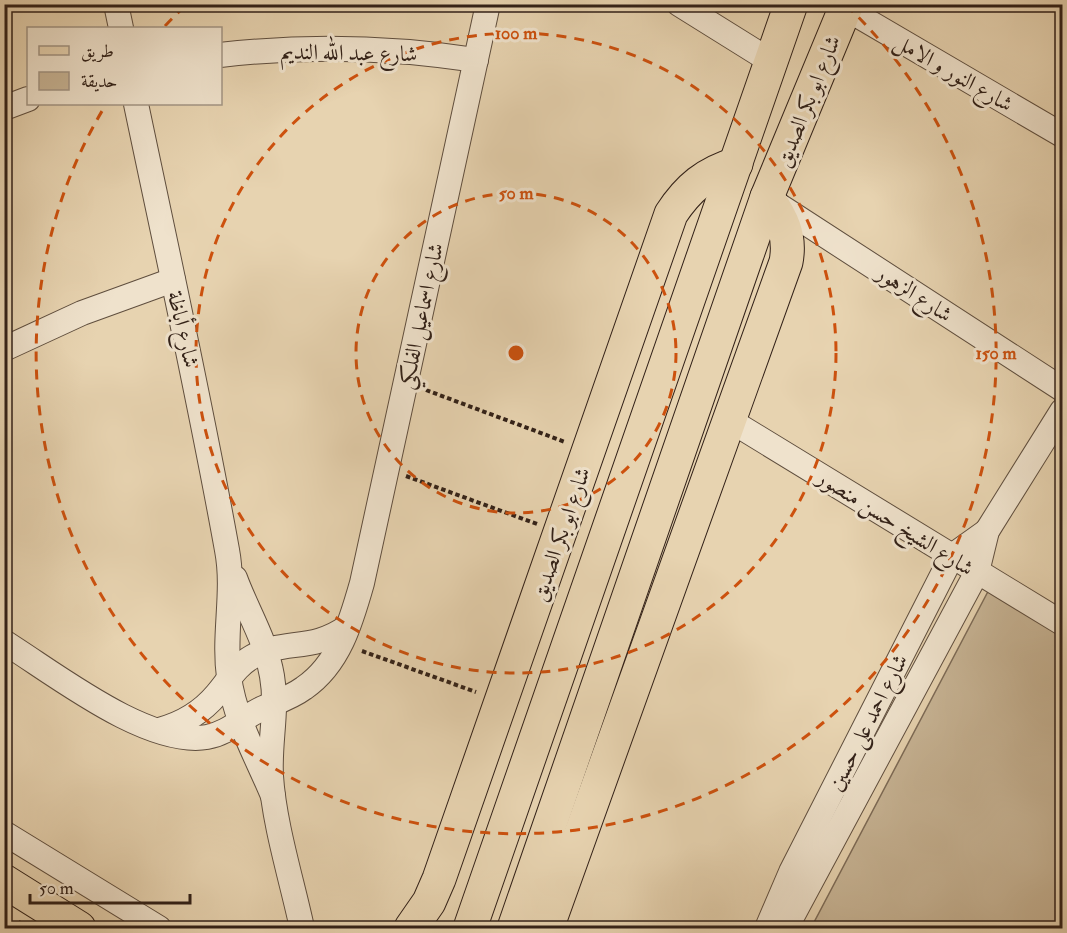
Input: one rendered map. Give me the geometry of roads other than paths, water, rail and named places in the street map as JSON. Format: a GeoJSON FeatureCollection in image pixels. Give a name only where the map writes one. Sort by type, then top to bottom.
{"type":"FeatureCollection","features":[{"type":"Feature","properties":{"kind":"main road","name":"شارع ابو بكر الصديق"},"geometry":{"type":"LineString","coordinates":[[470,928],[791,4]]}},
{"type":"Feature","properties":{"kind":"main road","name":"شارع ابو بكر الصديق"},"geometry":{"type":"LineString","coordinates":[[514,928],[767,197],[846,6]]}},
{"type":"Feature","properties":{"kind":"main road","name":"شارع ابو بكر الصديق"},"geometry":{"type":"LineString","coordinates":[[411,928],[437,885],[671,214],[680,200],[699,182],[720,169],[736,164]]}},
{"type":"Feature","properties":{"kind":"main road"},"geometry":{"type":"LineString","coordinates":[[547,928],[731,421],[788,250],[785,225],[767,197]]}},
{"type":"Feature","properties":{"kind":"main road"},"geometry":{"type":"LineString","coordinates":[[4,881],[79,928]]}},
{"type":"Feature","properties":{"kind":"street"},"geometry":{"type":"LineString","coordinates":[[116,4],[121,27]]}},
{"type":"Feature","properties":{"kind":"street","name":"شارع اسماعيل الفلكي"},"geometry":{"type":"LineString","coordinates":[[4,642],[123,717],[177,736],[196,738],[224,731],[313,682],[332,660],[344,635],[362,583],[489,4]]}},
{"type":"Feature","properties":{"kind":"street"},"geometry":{"type":"LineString","coordinates":[[679,4],[771,62]]}},
{"type":"Feature","properties":{"kind":"street","name":"شارع النور و الامل"},"geometry":{"type":"LineString","coordinates":[[846,6],[1062,135]]}},
{"type":"Feature","properties":{"kind":"street","name":"شارع عبد الله النديم"},"geometry":{"type":"LineString","coordinates":[[222,55],[302,49],[360,49],[476,60]]}},
{"type":"Feature","properties":{"kind":"street"},"geometry":{"type":"LineString","coordinates":[[4,108],[27,99]]}},
{"type":"Feature","properties":{"kind":"street","name":"شارع أباظة"},"geometry":{"type":"LineString","coordinates":[[136,105],[200,398],[228,555],[239,589],[266,650],[275,703],[270,765],[273,796],[302,928]]}},
{"type":"Feature","properties":{"kind":"street","name":"شارع الزهور"},"geometry":{"type":"LineString","coordinates":[[767,197],[1062,389]]}},
{"type":"Feature","properties":{"kind":"street"},"geometry":{"type":"LineString","coordinates":[[4,349],[82,313],[173,280]]}},
{"type":"Feature","properties":{"kind":"street","name":"شارع احمد على حسين"},"geometry":{"type":"LineString","coordinates":[[786,928],[977,572],[987,531],[1062,411]]}},
{"type":"Feature","properties":{"kind":"street","name":"شارع الشيخ حسن منصور"},"geometry":{"type":"LineString","coordinates":[[731,421],[1062,623]]}},
{"type":"Feature","properties":{"kind":"street","name":"شارع احمد على حسين"},"geometry":{"type":"LineString","coordinates":[[767,928],[791,872],[952,556],[987,531]]}},
{"type":"Feature","properties":{"kind":"street","name":"شارع أباظة"},"geometry":{"type":"LineString","coordinates":[[228,555],[229,677],[240,722],[273,796]]}},
{"type":"Feature","properties":{"kind":"street"},"geometry":{"type":"LineString","coordinates":[[159,730],[178,723],[203,708],[246,661],[266,650],[313,644],[344,635]]}},
{"type":"Feature","properties":{"kind":"street"},"geometry":{"type":"LineString","coordinates":[[4,833],[159,928]]}}]}
